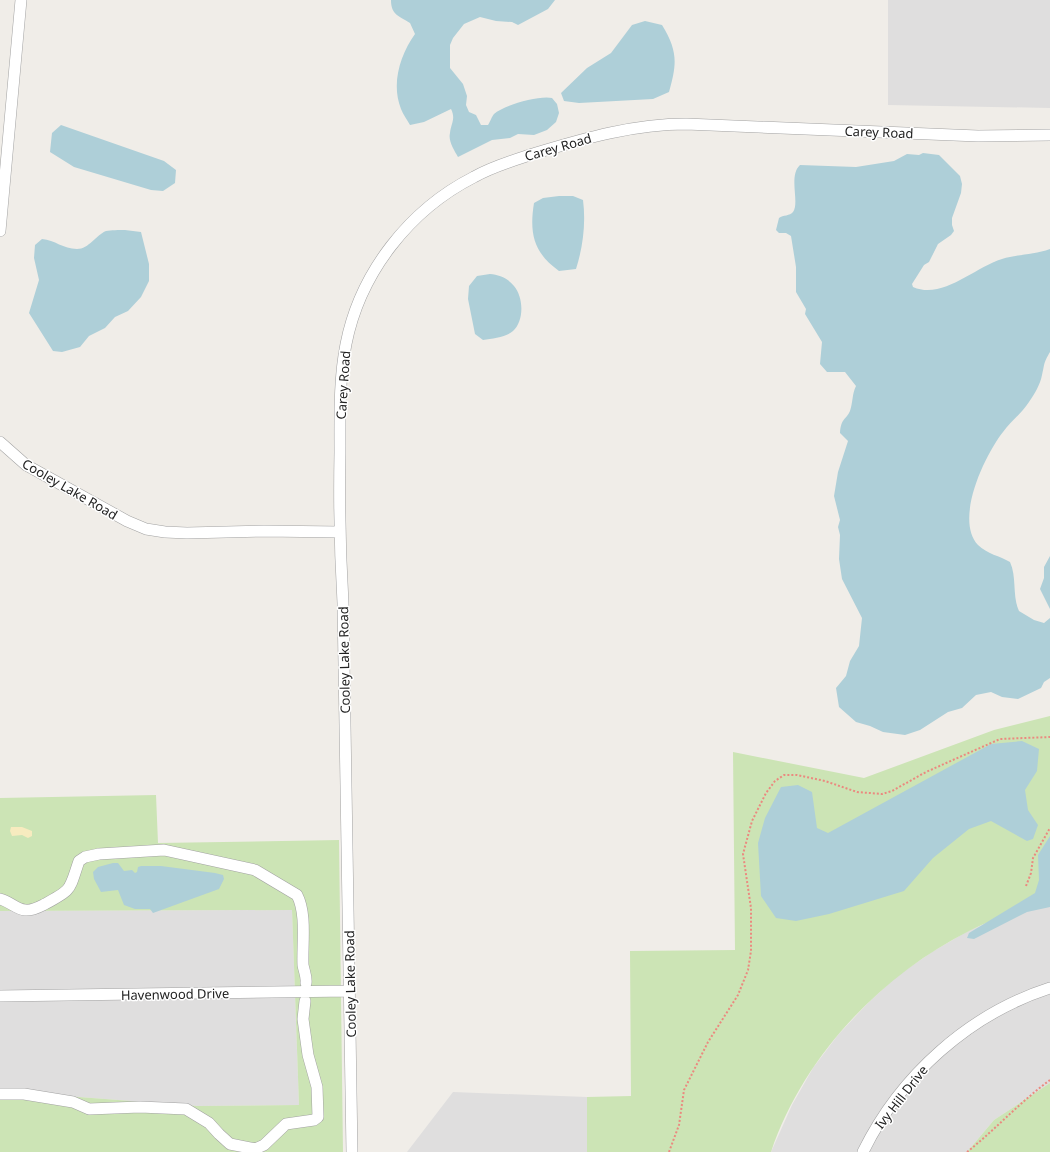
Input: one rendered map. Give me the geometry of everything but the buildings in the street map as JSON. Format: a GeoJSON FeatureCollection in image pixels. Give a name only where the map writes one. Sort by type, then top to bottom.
{"type":"FeatureCollection","features":[{"type":"Feature","properties":{"kind":"street"},"geometry":{"type":"LineString","coordinates":[[0,231],[21,0]]}},
{"type":"Feature","properties":{"kind":"street","name":"Carey Road"},"geometry":{"type":"LineString","coordinates":[[339,532],[341,383],[346,344],[353,318],[368,281],[393,243],[424,210],[464,182],[502,164],[550,149],[616,131],[652,125],[686,124],[984,136],[1050,136]]}},
{"type":"Feature","properties":{"kind":"street","name":"Cooley Lake Road"},"geometry":{"type":"LineString","coordinates":[[0,442],[26,466],[127,521],[146,528],[165,532],[187,533],[264,531],[339,532],[343,603],[352,1152]]}},
{"type":"Feature","properties":{"kind":"street"},"geometry":{"type":"LineString","coordinates":[[0,899],[8,901],[19,909],[26,911],[35,909],[66,893],[75,876],[79,861],[85,857],[111,853],[164,850],[255,870],[297,895],[301,901],[305,939],[303,965],[306,983]]}},
{"type":"Feature","properties":{"kind":"street","name":"Ivy Hill Drive"},"geometry":{"type":"LineString","coordinates":[[863,1152],[886,1114],[907,1086],[930,1060],[953,1040],[980,1021],[1009,1004],[1050,988]]}},
{"type":"Feature","properties":{"kind":"street","name":"Havenwood Drive"},"geometry":{"type":"LineString","coordinates":[[0,996],[350,991]]}},
{"type":"Feature","properties":{"kind":"street"},"geometry":{"type":"LineString","coordinates":[[0,1094],[24,1094],[73,1102],[89,1109],[140,1107],[186,1109],[209,1123],[230,1144],[255,1149],[264,1146],[286,1124],[314,1120],[318,1117],[317,1087],[308,1055],[304,1019],[305,1001]]}},
{"type":"Feature","properties":{"kind":"path"},"geometry":{"type":"LineString","coordinates":[[669,1152],[679,1125],[684,1090],[708,1042],[738,995],[748,970],[751,951],[751,908],[743,854],[752,821],[766,793],[775,781],[784,775],[797,775],[825,780],[857,792],[882,794],[892,792],[926,772],[1000,739],[1050,737]]}},
{"type":"Feature","properties":{"kind":"path"},"geometry":{"type":"LineString","coordinates":[[1026,886],[1031,873],[1033,858],[1050,828]]}},
{"type":"Feature","properties":{"kind":"path"},"geometry":{"type":"LineString","coordinates":[[967,1152],[997,1128],[1010,1112],[1050,1080]]}},
{"type":"Feature","properties":{"kind":"shaded area"},"geometry":{"type":"Polygon","coordinates":[[[888,0],[1050,0],[1050,108],[888,105],[888,0]]]}},
{"type":"Feature","properties":{"kind":"shaded area"},"geometry":{"type":"Polygon","coordinates":[[[1050,897],[1050,1083],[994,1120],[967,1152],[771,1152],[792,1105],[813,1068],[838,1035],[867,1004],[897,976],[932,952],[968,931],[1050,897]]]}},
{"type":"Feature","properties":{"kind":"shaded area"},"geometry":{"type":"Polygon","coordinates":[[[292,910],[299,1105],[197,1106],[0,1091],[0,911],[292,910]]]}},
{"type":"Feature","properties":{"kind":"shaded area"},"geometry":{"type":"Polygon","coordinates":[[[453,1092],[587,1097],[587,1152],[407,1152],[453,1092]]]}},
{"type":"Feature","properties":{"kind":"green space"},"geometry":{"type":"Polygon","coordinates":[[[1050,716],[1050,897],[999,917],[969,931],[936,950],[905,971],[876,996],[849,1023],[824,1052],[803,1084],[785,1117],[771,1152],[587,1152],[587,1097],[631,1096],[630,951],[735,950],[733,752],[864,778],[994,730],[1050,716]]]}},
{"type":"Feature","properties":{"kind":"green space"},"geometry":{"type":"Polygon","coordinates":[[[156,795],[158,843],[339,840],[343,1152],[0,1152],[0,1091],[197,1106],[299,1105],[292,910],[0,911],[0,798],[156,795]]]}},
{"type":"Feature","properties":{"kind":"green space"},"geometry":{"type":"Polygon","coordinates":[[[1050,1083],[1050,1152],[967,1152],[994,1120],[1050,1083]]]}},
{"type":"Feature","properties":{"kind":"sand"},"geometry":{"type":"Polygon","coordinates":[[[11,827],[22,827],[32,831],[32,836],[28,838],[22,835],[12,836],[10,831],[11,827]]]}},
{"type":"Feature","properties":{"kind":"water"},"geometry":{"type":"Polygon","coordinates":[[[391,0],[555,0],[548,9],[518,25],[512,22],[496,21],[480,17],[464,24],[453,38],[450,45],[450,68],[463,84],[467,96],[466,105],[469,112],[476,115],[481,125],[488,125],[494,114],[506,107],[531,99],[546,97],[552,98],[557,104],[559,113],[556,122],[547,130],[534,135],[518,134],[510,138],[492,140],[458,157],[450,139],[453,118],[451,109],[424,122],[410,125],[402,111],[398,99],[397,80],[401,60],[415,34],[410,23],[399,17],[394,12],[391,5],[391,0]]]}},
{"type":"Feature","properties":{"kind":"water"},"geometry":{"type":"Polygon","coordinates":[[[645,21],[662,25],[671,42],[675,65],[669,92],[653,99],[579,103],[564,101],[561,93],[587,68],[611,53],[632,25],[645,21]]]}},
{"type":"Feature","properties":{"kind":"water"},"geometry":{"type":"Polygon","coordinates":[[[61,125],[164,161],[176,170],[175,183],[163,191],[151,190],[74,167],[50,152],[52,133],[61,125]]]}},
{"type":"Feature","properties":{"kind":"water"},"geometry":{"type":"Polygon","coordinates":[[[923,153],[939,155],[960,176],[962,184],[961,193],[952,218],[954,231],[951,235],[938,244],[929,262],[924,265],[912,284],[913,287],[924,290],[947,286],[991,263],[1002,259],[1050,249],[1050,352],[1045,361],[1039,386],[1026,406],[1003,432],[988,456],[975,487],[969,520],[971,534],[978,545],[985,551],[1010,562],[1019,611],[1034,620],[1044,623],[1050,618],[1050,678],[1044,682],[1041,688],[1018,699],[1002,697],[991,692],[976,695],[962,708],[948,712],[920,730],[905,735],[883,732],[856,722],[839,707],[836,688],[846,676],[850,661],[859,646],[862,618],[842,579],[839,559],[840,535],[838,527],[840,520],[834,496],[838,472],[848,441],[840,433],[841,428],[850,411],[856,386],[845,372],[827,372],[820,364],[822,342],[805,314],[806,309],[796,292],[796,267],[791,236],[786,233],[779,233],[776,230],[779,218],[792,213],[795,208],[794,182],[800,165],[856,167],[894,161],[907,154],[919,155],[923,153]]]}},
{"type":"Feature","properties":{"kind":"water"},"geometry":{"type":"Polygon","coordinates":[[[573,196],[583,200],[584,226],[582,244],[576,269],[559,271],[544,257],[539,250],[535,242],[532,224],[534,203],[543,198],[573,196]]]}},
{"type":"Feature","properties":{"kind":"water"},"geometry":{"type":"Polygon","coordinates":[[[125,230],[141,232],[149,264],[149,281],[141,297],[128,311],[115,317],[105,328],[89,336],[80,347],[62,352],[53,351],[29,313],[39,280],[34,258],[35,245],[42,239],[67,248],[77,249],[85,247],[106,231],[125,230]]]}},
{"type":"Feature","properties":{"kind":"water"},"geometry":{"type":"Polygon","coordinates":[[[490,274],[503,277],[514,286],[520,297],[521,316],[517,327],[510,333],[483,340],[475,334],[468,299],[469,286],[477,276],[490,274]]]}},
{"type":"Feature","properties":{"kind":"water"},"geometry":{"type":"Polygon","coordinates":[[[1050,556],[1050,609],[1040,589],[1044,578],[1044,567],[1050,556]]]}},
{"type":"Feature","properties":{"kind":"water"},"geometry":{"type":"Polygon","coordinates":[[[1022,741],[1039,749],[1037,771],[1025,790],[1028,810],[1038,825],[1033,839],[1027,841],[991,821],[969,829],[933,858],[904,891],[829,914],[796,921],[776,918],[761,896],[758,843],[765,818],[781,787],[798,785],[812,792],[817,828],[828,833],[991,744],[1022,741]]]}},
{"type":"Feature","properties":{"kind":"water"},"geometry":{"type":"Polygon","coordinates":[[[1050,836],[1050,907],[1027,912],[974,939],[967,938],[969,933],[1035,893],[1039,880],[1038,855],[1050,836]]]}},
{"type":"Feature","properties":{"kind":"water"},"geometry":{"type":"Polygon","coordinates":[[[118,863],[124,871],[132,870],[135,873],[137,872],[138,867],[141,866],[161,866],[215,873],[223,875],[224,879],[219,889],[153,913],[150,909],[135,909],[124,905],[118,890],[101,892],[94,879],[93,872],[98,867],[118,863]]]}}]}
